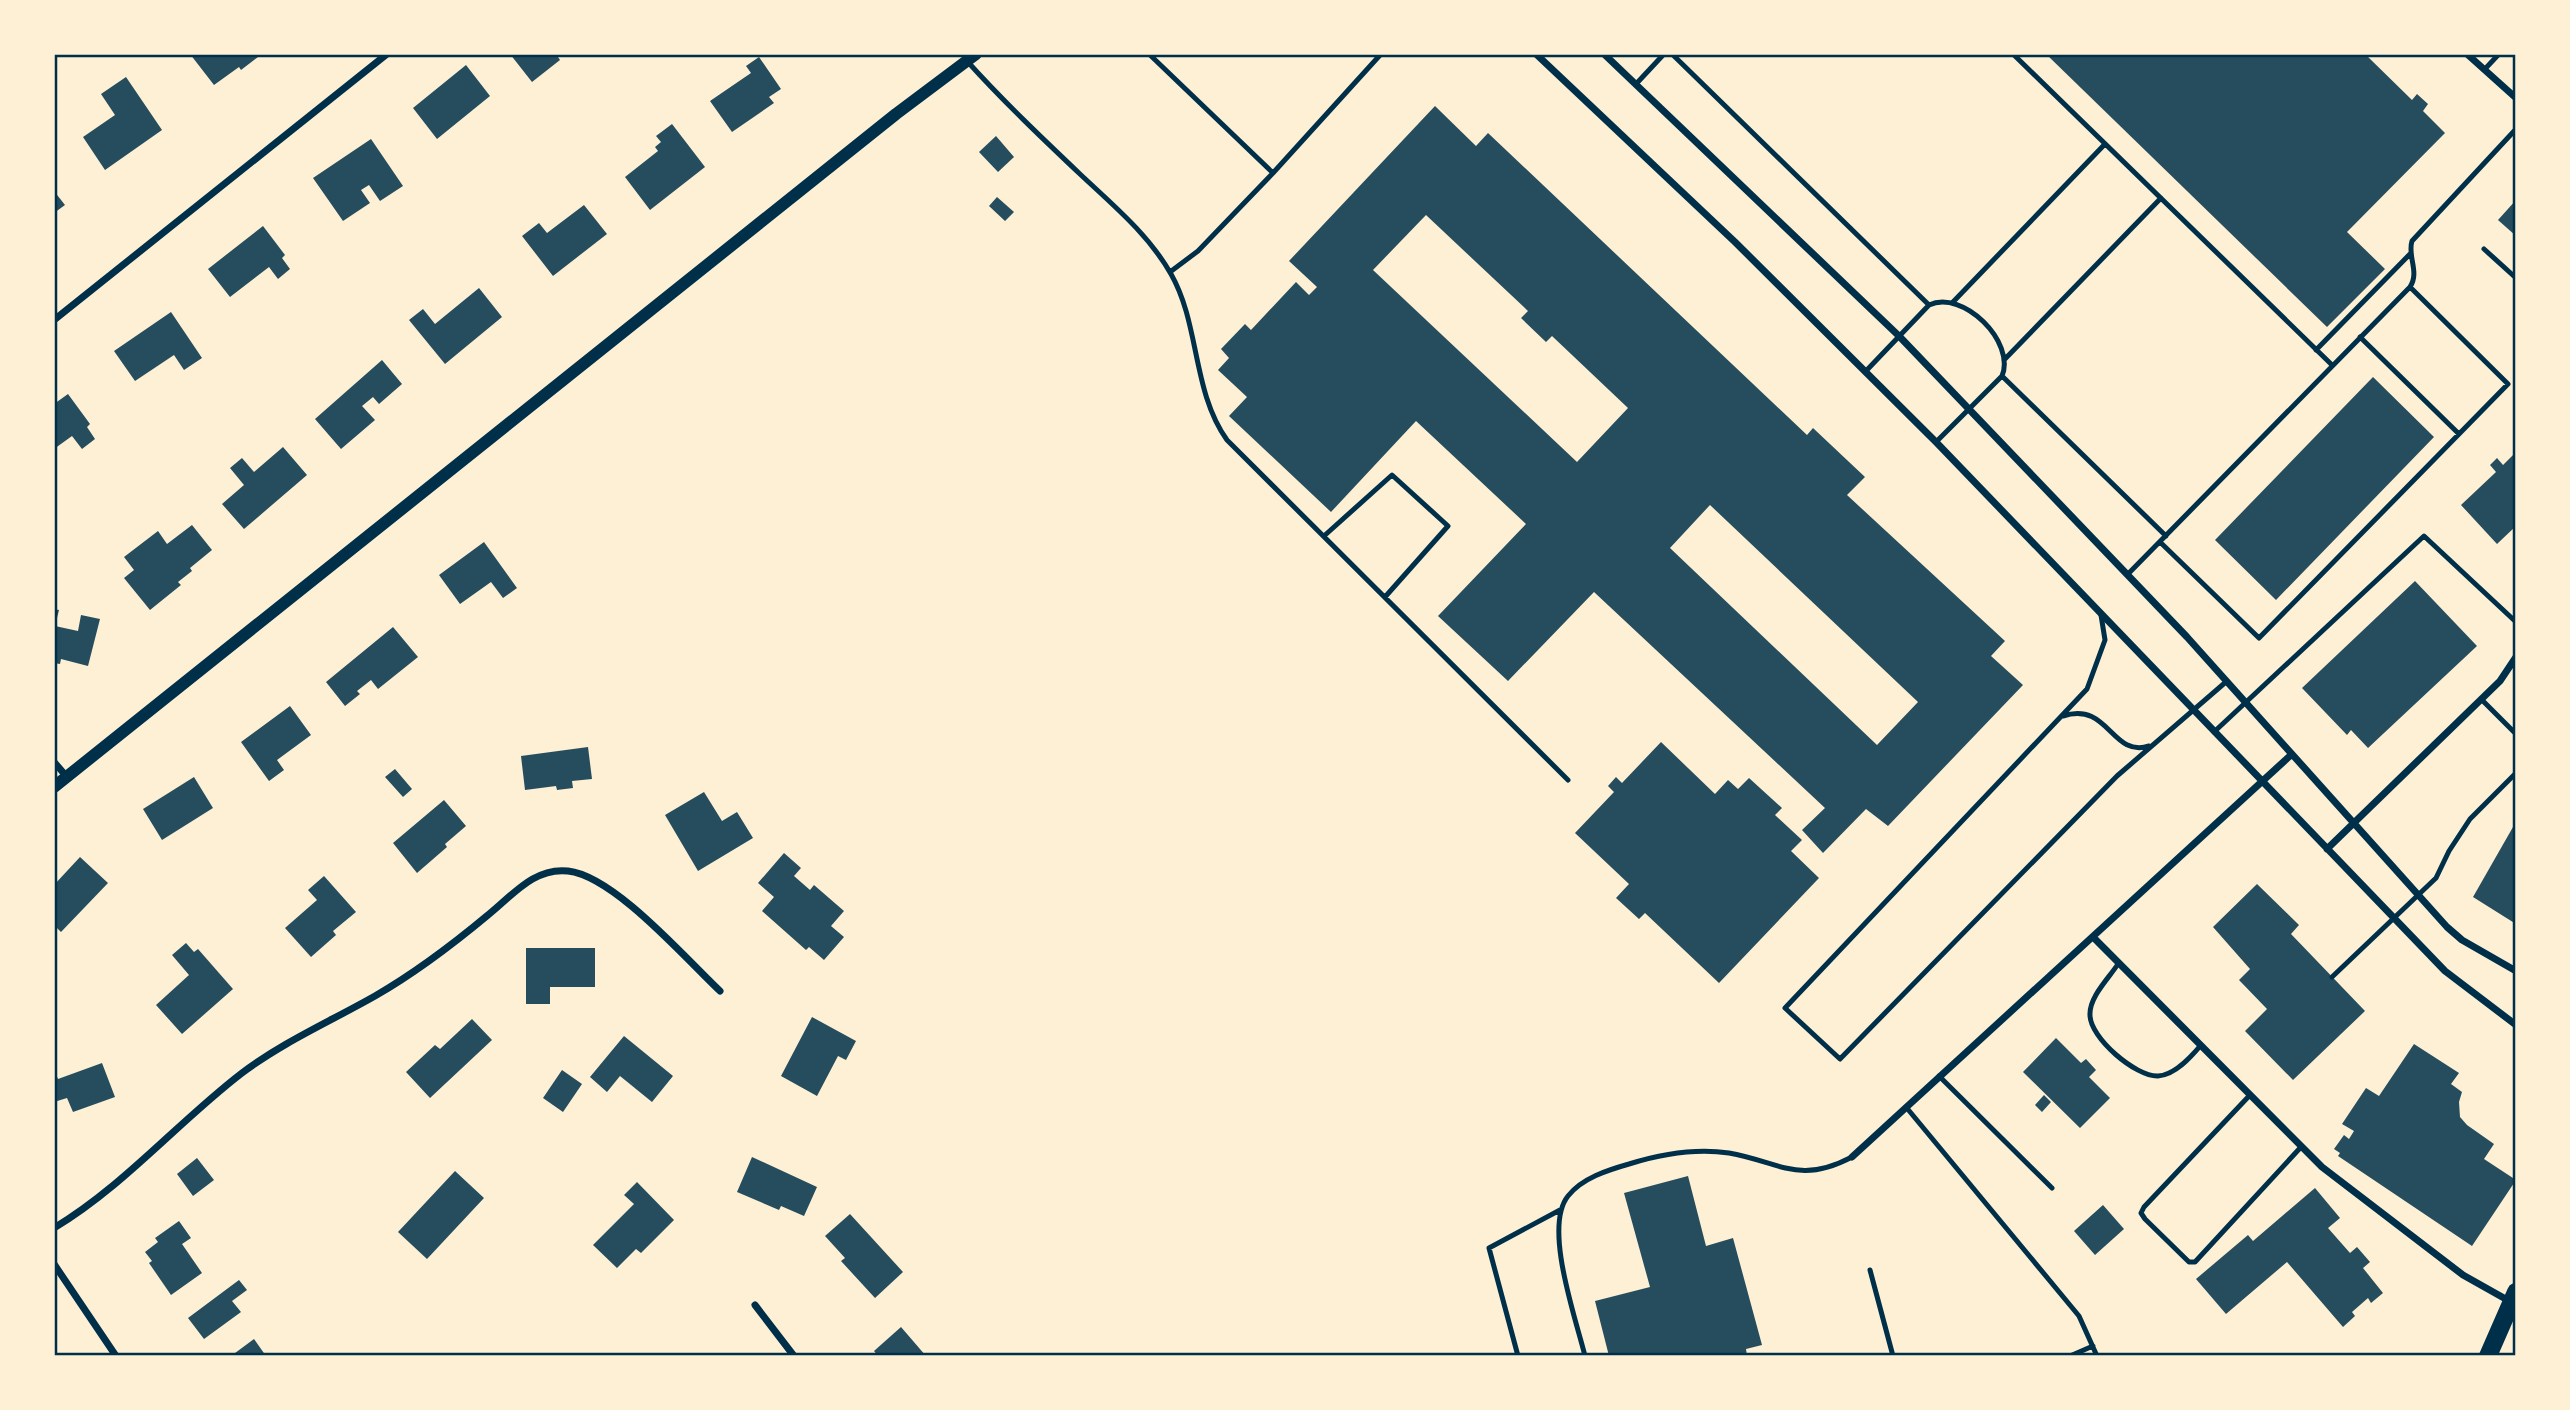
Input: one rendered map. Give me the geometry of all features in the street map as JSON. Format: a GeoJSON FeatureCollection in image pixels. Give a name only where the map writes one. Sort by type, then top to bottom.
{"type":"FeatureCollection","features":[{"type":"Feature","properties":{"kind":"main road"},"geometry":{"type":"LineString","coordinates":[[2488,1356],[2513,1297]]}},
{"type":"Feature","properties":{"kind":"street"},"geometry":{"type":"LineString","coordinates":[[54,320],[387,54]]}},
{"type":"Feature","properties":{"kind":"street"},"geometry":{"type":"LineString","coordinates":[[1536,54],[1735,242],[1936,442],[2445,971],[2516,1025]]}},
{"type":"Feature","properties":{"kind":"street"},"geometry":{"type":"LineString","coordinates":[[1604,54],[1899,336],[2128,574],[2455,934],[2516,971]]}},
{"type":"Feature","properties":{"kind":"street"},"geometry":{"type":"LineString","coordinates":[[2467,54],[2516,98]]}},
{"type":"Feature","properties":{"kind":"street"},"geometry":{"type":"LineString","coordinates":[[54,787],[885,123],[971,58]]}},
{"type":"Feature","properties":{"kind":"street"},"geometry":{"type":"LineString","coordinates":[[2327,849],[2500,681],[2516,657]]}},
{"type":"Feature","properties":{"kind":"street"},"geometry":{"type":"LineString","coordinates":[[1852,1157],[2292,754]]}},
{"type":"Feature","properties":{"kind":"street"},"geometry":{"type":"LineString","coordinates":[[54,762],[67,777]]}},
{"type":"Feature","properties":{"kind":"street"},"geometry":{"type":"LineString","coordinates":[[54,1228],[92,1203],[243,1073],[282,1046],[418,969],[522,886],[543,873],[566,870],[602,883],[637,911],[720,991]]}},
{"type":"Feature","properties":{"kind":"street"},"geometry":{"type":"LineString","coordinates":[[2093,937],[2322,1167],[2463,1276],[2513,1297]]}},
{"type":"Feature","properties":{"kind":"street"},"geometry":{"type":"LineString","coordinates":[[54,1264],[116,1356]]}},
{"type":"Feature","properties":{"kind":"street"},"geometry":{"type":"LineString","coordinates":[[755,1305],[794,1356]]}},
{"type":"Feature","properties":{"kind":"lane"},"geometry":{"type":"LineString","coordinates":[[1149,54],[1273,173]]}},
{"type":"Feature","properties":{"kind":"lane"},"geometry":{"type":"LineString","coordinates":[[1170,272],[1198,251],[1381,54]]}},
{"type":"Feature","properties":{"kind":"lane"},"geometry":{"type":"LineString","coordinates":[[1636,85],[1664,54]]}},
{"type":"Feature","properties":{"kind":"lane"},"geometry":{"type":"LineString","coordinates":[[1672,54],[1929,305]]}},
{"type":"Feature","properties":{"kind":"lane"},"geometry":{"type":"LineString","coordinates":[[2013,54],[2331,365]]}},
{"type":"Feature","properties":{"kind":"lane"},"geometry":{"type":"LineString","coordinates":[[2484,70],[2499,54]]}},
{"type":"Feature","properties":{"kind":"lane"},"geometry":{"type":"LineString","coordinates":[[971,58],[1014,112],[1119,212],[1170,272],[1185,308],[1208,403],[1227,440],[1568,780]]}},
{"type":"Feature","properties":{"kind":"lane"},"geometry":{"type":"LineString","coordinates":[[2128,574],[2410,287],[2414,273],[2410,245],[2415,236],[2516,129]]}},
{"type":"Feature","properties":{"kind":"lane"},"geometry":{"type":"LineString","coordinates":[[1953,302],[2105,144]]}},
{"type":"Feature","properties":{"kind":"lane"},"geometry":{"type":"LineString","coordinates":[[2004,360],[2161,198]]}},
{"type":"Feature","properties":{"kind":"lane"},"geometry":{"type":"LineString","coordinates":[[2484,249],[2516,278]]}},
{"type":"Feature","properties":{"kind":"lane"},"geometry":{"type":"LineString","coordinates":[[2316,350],[2410,254]]}},
{"type":"Feature","properties":{"kind":"lane"},"geometry":{"type":"LineString","coordinates":[[2160,542],[2259,638],[2459,434],[2508,384],[2410,287]]}},
{"type":"Feature","properties":{"kind":"lane"},"geometry":{"type":"LineString","coordinates":[[1865,372],[1929,305],[1942,301],[1953,302],[1985,323],[1998,342],[2004,360],[2002,376],[1936,442]]}},
{"type":"Feature","properties":{"kind":"lane"},"geometry":{"type":"LineString","coordinates":[[2361,337],[2459,434]]}},
{"type":"Feature","properties":{"kind":"lane"},"geometry":{"type":"LineString","coordinates":[[2002,376],[2166,536]]}},
{"type":"Feature","properties":{"kind":"lane"},"geometry":{"type":"LineString","coordinates":[[1324,536],[1392,475],[1448,526],[1385,597]]}},
{"type":"Feature","properties":{"kind":"lane"},"geometry":{"type":"LineString","coordinates":[[2214,732],[2424,536],[2516,622]]}},
{"type":"Feature","properties":{"kind":"lane"},"geometry":{"type":"LineString","coordinates":[[2100,612],[2105,640],[2089,686],[1785,1007],[1840,1059],[2117,776],[2227,681]]}},
{"type":"Feature","properties":{"kind":"lane"},"geometry":{"type":"LineString","coordinates":[[2481,699],[2516,734]]}},
{"type":"Feature","properties":{"kind":"lane"},"geometry":{"type":"LineString","coordinates":[[2061,717],[2073,713],[2086,714],[2097,719],[2130,747],[2141,748],[2152,744]]}},
{"type":"Feature","properties":{"kind":"lane"},"geometry":{"type":"LineString","coordinates":[[2332,977],[2441,872],[2449,851],[2470,819],[2516,773]]}},
{"type":"Feature","properties":{"kind":"lane"},"geometry":{"type":"LineString","coordinates":[[2118,964],[2092,1003],[2089,1017],[2097,1035],[2110,1049],[2143,1073],[2160,1076],[2183,1064],[2202,1045]]}},
{"type":"Feature","properties":{"kind":"lane"},"geometry":{"type":"LineString","coordinates":[[1939,1076],[2052,1188]]}},
{"type":"Feature","properties":{"kind":"lane"},"geometry":{"type":"LineString","coordinates":[[2250,1095],[2144,1207],[2141,1213],[2145,1219],[2189,1262],[2195,1262],[2301,1147]]}},
{"type":"Feature","properties":{"kind":"lane"},"geometry":{"type":"LineString","coordinates":[[1905,1107],[2079,1316],[2097,1356]]}},
{"type":"Feature","properties":{"kind":"lane"},"geometry":{"type":"LineString","coordinates":[[1585,1356],[1560,1249],[1558,1222],[1560,1210],[1569,1194],[1591,1178],[1619,1166],[1662,1155],[1703,1151],[1726,1153],[1804,1172],[1831,1167],[1852,1157]]}},
{"type":"Feature","properties":{"kind":"lane"},"geometry":{"type":"LineString","coordinates":[[1518,1356],[1489,1248],[1560,1210]]}},
{"type":"Feature","properties":{"kind":"lane"},"geometry":{"type":"LineString","coordinates":[[1870,1270],[1893,1356]]}},
{"type":"Feature","properties":{"kind":"lane"},"geometry":{"type":"LineString","coordinates":[[2070,1356],[2093,1346]]}},
{"type":"Feature","properties":{"kind":"building"},"geometry":{"type":"Polygon","coordinates":[[[190,54],[262,54],[214,85],[190,54]]]}},
{"type":"Feature","properties":{"kind":"building"},"geometry":{"type":"Polygon","coordinates":[[[510,54],[556,54],[560,60],[532,82],[510,54]]]}},
{"type":"Feature","properties":{"kind":"building"},"geometry":{"type":"Polygon","coordinates":[[[2046,54],[2365,54],[2412,100],[2417,94],[2428,104],[2423,111],[2445,133],[2347,232],[2385,269],[2327,327],[2046,54]]]}},
{"type":"Feature","properties":{"kind":"building"},"geometry":{"type":"Polygon","coordinates":[[[759,57],[781,89],[769,97],[774,103],[732,132],[710,101],[751,73],[746,66],[759,57]]]}},
{"type":"Feature","properties":{"kind":"building"},"geometry":{"type":"Polygon","coordinates":[[[466,65],[490,96],[437,139],[413,108],[466,65]]]}},
{"type":"Feature","properties":{"kind":"building"},"geometry":{"type":"Polygon","coordinates":[[[126,77],[162,130],[105,170],[83,137],[115,115],[101,94],[126,77]]]}},
{"type":"Feature","properties":{"kind":"building"},"geometry":{"type":"Polygon","coordinates":[[[1435,106],[1476,146],[1488,133],[1807,435],[1813,428],[1865,477],[1847,495],[2005,641],[1991,656],[2023,685],[1888,826],[1866,809],[1823,853],[1802,830],[1825,808],[1594,592],[1508,681],[1438,616],[1526,524],[1416,421],[1331,512],[1229,416],[1247,397],[1218,370],[1229,358],[1221,349],[1245,324],[1251,330],[1296,282],[1309,295],[1317,287],[1289,261],[1435,106]],[[1426,215],[1373,270],[1577,462],[1628,408],[1552,336],[1546,342],[1521,318],[1528,311],[1426,215]],[[1710,505],[1670,548],[1877,745],[1918,702],[1710,505]]]}},
{"type":"Feature","properties":{"kind":"building"},"geometry":{"type":"Polygon","coordinates":[[[672,124],[705,167],[650,210],[625,177],[658,151],[655,147],[661,142],[656,136],[672,124]]]}},
{"type":"Feature","properties":{"kind":"building"},"geometry":{"type":"Polygon","coordinates":[[[996,136],[1014,157],[998,172],[979,152],[996,136]]]}},
{"type":"Feature","properties":{"kind":"building"},"geometry":{"type":"Polygon","coordinates":[[[371,139],[403,186],[380,201],[369,185],[361,190],[370,203],[343,221],[313,178],[371,139]]]}},
{"type":"Feature","properties":{"kind":"building"},"geometry":{"type":"Polygon","coordinates":[[[54,191],[65,205],[54,213],[54,191]]]}},
{"type":"Feature","properties":{"kind":"building"},"geometry":{"type":"Polygon","coordinates":[[[997,197],[1014,212],[1005,221],[989,206],[997,197]]]}},
{"type":"Feature","properties":{"kind":"building"},"geometry":{"type":"Polygon","coordinates":[[[2516,200],[2516,236],[2498,220],[2516,200]]]}},
{"type":"Feature","properties":{"kind":"building"},"geometry":{"type":"Polygon","coordinates":[[[584,205],[607,234],[553,276],[522,236],[539,223],[547,233],[584,205]]]}},
{"type":"Feature","properties":{"kind":"building"},"geometry":{"type":"Polygon","coordinates":[[[263,226],[285,255],[282,258],[290,269],[278,279],[269,267],[230,297],[208,269],[263,226]]]}},
{"type":"Feature","properties":{"kind":"building"},"geometry":{"type":"Polygon","coordinates":[[[479,288],[502,317],[445,364],[409,320],[423,309],[435,324],[479,288]]]}},
{"type":"Feature","properties":{"kind":"building"},"geometry":{"type":"Polygon","coordinates":[[[171,312],[202,358],[184,370],[174,355],[135,381],[114,351],[171,312]]]}},
{"type":"Feature","properties":{"kind":"building"},"geometry":{"type":"Polygon","coordinates":[[[382,360],[402,384],[379,404],[373,397],[362,406],[375,420],[341,449],[315,419],[382,360]]]}},
{"type":"Feature","properties":{"kind":"building"},"geometry":{"type":"Polygon","coordinates":[[[2373,377],[2434,437],[2276,600],[2215,540],[2373,377]]]}},
{"type":"Feature","properties":{"kind":"building"},"geometry":{"type":"Polygon","coordinates":[[[68,394],[90,424],[87,427],[95,439],[82,449],[72,436],[54,449],[54,404],[68,394]]]}},
{"type":"Feature","properties":{"kind":"building"},"geometry":{"type":"Polygon","coordinates":[[[283,447],[307,475],[244,529],[222,504],[244,485],[230,468],[242,458],[254,472],[283,447]]]}},
{"type":"Feature","properties":{"kind":"building"},"geometry":{"type":"Polygon","coordinates":[[[2516,452],[2516,526],[2497,544],[2461,505],[2496,472],[2490,465],[2497,458],[2503,465],[2516,452]]]}},
{"type":"Feature","properties":{"kind":"building"},"geometry":{"type":"Polygon","coordinates":[[[192,525],[212,550],[190,568],[192,571],[178,582],[181,585],[150,610],[124,578],[134,570],[124,557],[158,531],[167,544],[192,525]]]}},
{"type":"Feature","properties":{"kind":"building"},"geometry":{"type":"Polygon","coordinates":[[[484,542],[517,588],[503,598],[491,582],[460,604],[439,575],[484,542]]]}},
{"type":"Feature","properties":{"kind":"building"},"geometry":{"type":"Polygon","coordinates":[[[2415,581],[2477,646],[2368,748],[2351,730],[2347,735],[2302,688],[2415,581]]]}},
{"type":"Feature","properties":{"kind":"building"},"geometry":{"type":"Polygon","coordinates":[[[54,609],[59,610],[55,626],[78,631],[81,615],[100,619],[88,666],[61,659],[60,664],[54,663],[54,609]]]}},
{"type":"Feature","properties":{"kind":"building"},"geometry":{"type":"Polygon","coordinates":[[[393,627],[418,657],[378,689],[371,680],[357,691],[360,694],[345,706],[326,682],[393,627]]]}},
{"type":"Feature","properties":{"kind":"building"},"geometry":{"type":"Polygon","coordinates":[[[290,706],[311,735],[277,760],[284,770],[269,781],[241,742],[290,706]]]}},
{"type":"Feature","properties":{"kind":"building"},"geometry":{"type":"Polygon","coordinates":[[[1661,742],[1715,794],[1728,780],[1738,789],[1749,778],[1782,808],[1775,815],[1802,840],[1791,851],[1819,878],[1719,983],[1645,913],[1639,919],[1616,898],[1629,884],[1575,833],[1614,792],[1608,786],[1616,777],[1622,783],[1661,742]]]}},
{"type":"Feature","properties":{"kind":"building"},"geometry":{"type":"Polygon","coordinates":[[[588,747],[592,779],[572,781],[573,788],[557,790],[556,786],[525,790],[521,756],[588,747]]]}},
{"type":"Feature","properties":{"kind":"building"},"geometry":{"type":"Polygon","coordinates":[[[395,769],[412,789],[403,797],[385,777],[395,769]]]}},
{"type":"Feature","properties":{"kind":"building"},"geometry":{"type":"Polygon","coordinates":[[[194,777],[213,808],[162,840],[143,809],[194,777]]]}},
{"type":"Feature","properties":{"kind":"building"},"geometry":{"type":"Polygon","coordinates":[[[704,792],[722,821],[737,812],[753,838],[698,871],[665,815],[704,792]]]}},
{"type":"Feature","properties":{"kind":"building"},"geometry":{"type":"Polygon","coordinates":[[[444,800],[466,826],[417,873],[393,843],[444,800]]]}},
{"type":"Feature","properties":{"kind":"building"},"geometry":{"type":"Polygon","coordinates":[[[2513,827],[2516,828],[2516,924],[2473,897],[2513,827]]]}},
{"type":"Feature","properties":{"kind":"building"},"geometry":{"type":"Polygon","coordinates":[[[784,853],[801,868],[794,876],[810,890],[814,885],[844,911],[831,926],[844,937],[824,960],[809,947],[806,950],[762,911],[774,897],[758,883],[784,853]]]}},
{"type":"Feature","properties":{"kind":"building"},"geometry":{"type":"Polygon","coordinates":[[[80,857],[108,883],[61,932],[54,925],[54,885],[80,857]]]}},
{"type":"Feature","properties":{"kind":"building"},"geometry":{"type":"Polygon","coordinates":[[[324,876],[356,912],[333,931],[336,935],[311,957],[285,928],[317,900],[308,890],[324,876]]]}},
{"type":"Feature","properties":{"kind":"building"},"geometry":{"type":"Polygon","coordinates":[[[2257,884],[2299,925],[2291,934],[2365,1011],[2293,1080],[2245,1031],[2267,1009],[2239,980],[2250,969],[2213,927],[2257,884]]]}},
{"type":"Feature","properties":{"kind":"building"},"geometry":{"type":"Polygon","coordinates":[[[186,943],[194,952],[198,949],[233,989],[182,1034],[156,1005],[189,975],[172,955],[186,943]]]}},
{"type":"Feature","properties":{"kind":"building"},"geometry":{"type":"Polygon","coordinates":[[[526,948],[595,948],[595,987],[550,987],[550,1004],[526,1004],[526,948]]]}},
{"type":"Feature","properties":{"kind":"building"},"geometry":{"type":"Polygon","coordinates":[[[812,1017],[856,1041],[846,1060],[838,1056],[817,1096],[781,1076],[812,1017]]]}},
{"type":"Feature","properties":{"kind":"building"},"geometry":{"type":"Polygon","coordinates":[[[472,1019],[492,1040],[430,1098],[406,1072],[435,1045],[440,1049],[472,1019]]]}},
{"type":"Feature","properties":{"kind":"building"},"geometry":{"type":"Polygon","coordinates":[[[624,1036],[673,1076],[652,1102],[620,1076],[607,1092],[590,1077],[624,1036]]]}},
{"type":"Feature","properties":{"kind":"building"},"geometry":{"type":"Polygon","coordinates":[[[2056,1038],[2081,1063],[2086,1059],[2096,1070],[2089,1077],[2110,1098],[2080,1128],[2023,1072],[2056,1038]]]}},
{"type":"Feature","properties":{"kind":"building"},"geometry":{"type":"Polygon","coordinates":[[[2414,1044],[2459,1073],[2451,1084],[2462,1092],[2459,1102],[2460,1117],[2494,1144],[2484,1159],[2516,1180],[2472,1246],[2338,1156],[2340,1153],[2334,1149],[2344,1135],[2349,1139],[2354,1131],[2342,1124],[2366,1088],[2379,1096],[2414,1044]]]}},
{"type":"Feature","properties":{"kind":"building"},"geometry":{"type":"Polygon","coordinates":[[[102,1063],[115,1097],[73,1112],[67,1098],[54,1102],[54,1070],[58,1079],[102,1063]]]}},
{"type":"Feature","properties":{"kind":"building"},"geometry":{"type":"Polygon","coordinates":[[[562,1070],[582,1084],[563,1112],[543,1098],[562,1070]]]}},
{"type":"Feature","properties":{"kind":"building"},"geometry":{"type":"Polygon","coordinates":[[[2044,1095],[2051,1102],[2042,1112],[2035,1105],[2044,1095]]]}},
{"type":"Feature","properties":{"kind":"building"},"geometry":{"type":"Polygon","coordinates":[[[752,1157],[817,1187],[804,1216],[781,1206],[779,1210],[737,1192],[752,1157]]]}},
{"type":"Feature","properties":{"kind":"building"},"geometry":{"type":"Polygon","coordinates":[[[197,1158],[214,1180],[193,1196],[177,1174],[197,1158]]]}},
{"type":"Feature","properties":{"kind":"building"},"geometry":{"type":"Polygon","coordinates":[[[455,1171],[484,1198],[427,1259],[398,1232],[455,1171]]]}},
{"type":"Feature","properties":{"kind":"building"},"geometry":{"type":"Polygon","coordinates":[[[1688,1176],[1706,1246],[1733,1238],[1762,1345],[1746,1349],[1747,1356],[1609,1356],[1595,1301],[1650,1287],[1624,1193],[1688,1176]]]}},
{"type":"Feature","properties":{"kind":"building"},"geometry":{"type":"Polygon","coordinates":[[[637,1182],[674,1220],[641,1253],[636,1249],[617,1268],[593,1245],[634,1204],[624,1195],[637,1182]]]}},
{"type":"Feature","properties":{"kind":"building"},"geometry":{"type":"Polygon","coordinates":[[[2315,1188],[2340,1218],[2328,1228],[2350,1253],[2357,1247],[2370,1262],[2363,1268],[2383,1293],[2371,1303],[2368,1298],[2352,1312],[2355,1316],[2343,1327],[2287,1262],[2226,1314],[2196,1279],[2248,1235],[2253,1241],[2315,1188]]]}},
{"type":"Feature","properties":{"kind":"building"},"geometry":{"type":"Polygon","coordinates":[[[2103,1205],[2124,1229],[2095,1255],[2074,1231],[2103,1205]]]}},
{"type":"Feature","properties":{"kind":"building"},"geometry":{"type":"Polygon","coordinates":[[[850,1214],[903,1272],[875,1298],[841,1261],[845,1258],[825,1236],[850,1214]]]}},
{"type":"Feature","properties":{"kind":"building"},"geometry":{"type":"Polygon","coordinates":[[[179,1221],[191,1238],[182,1244],[202,1273],[171,1295],[149,1263],[152,1261],[145,1252],[158,1242],[155,1238],[179,1221]]]}},
{"type":"Feature","properties":{"kind":"building"},"geometry":{"type":"Polygon","coordinates":[[[239,1280],[247,1290],[232,1301],[241,1312],[204,1339],[188,1318],[239,1280]]]}},
{"type":"Feature","properties":{"kind":"building"},"geometry":{"type":"Polygon","coordinates":[[[901,1327],[926,1356],[878,1356],[874,1351],[901,1327]]]}},
{"type":"Feature","properties":{"kind":"building"},"geometry":{"type":"Polygon","coordinates":[[[254,1339],[266,1356],[231,1356],[254,1339]]]}}]}
